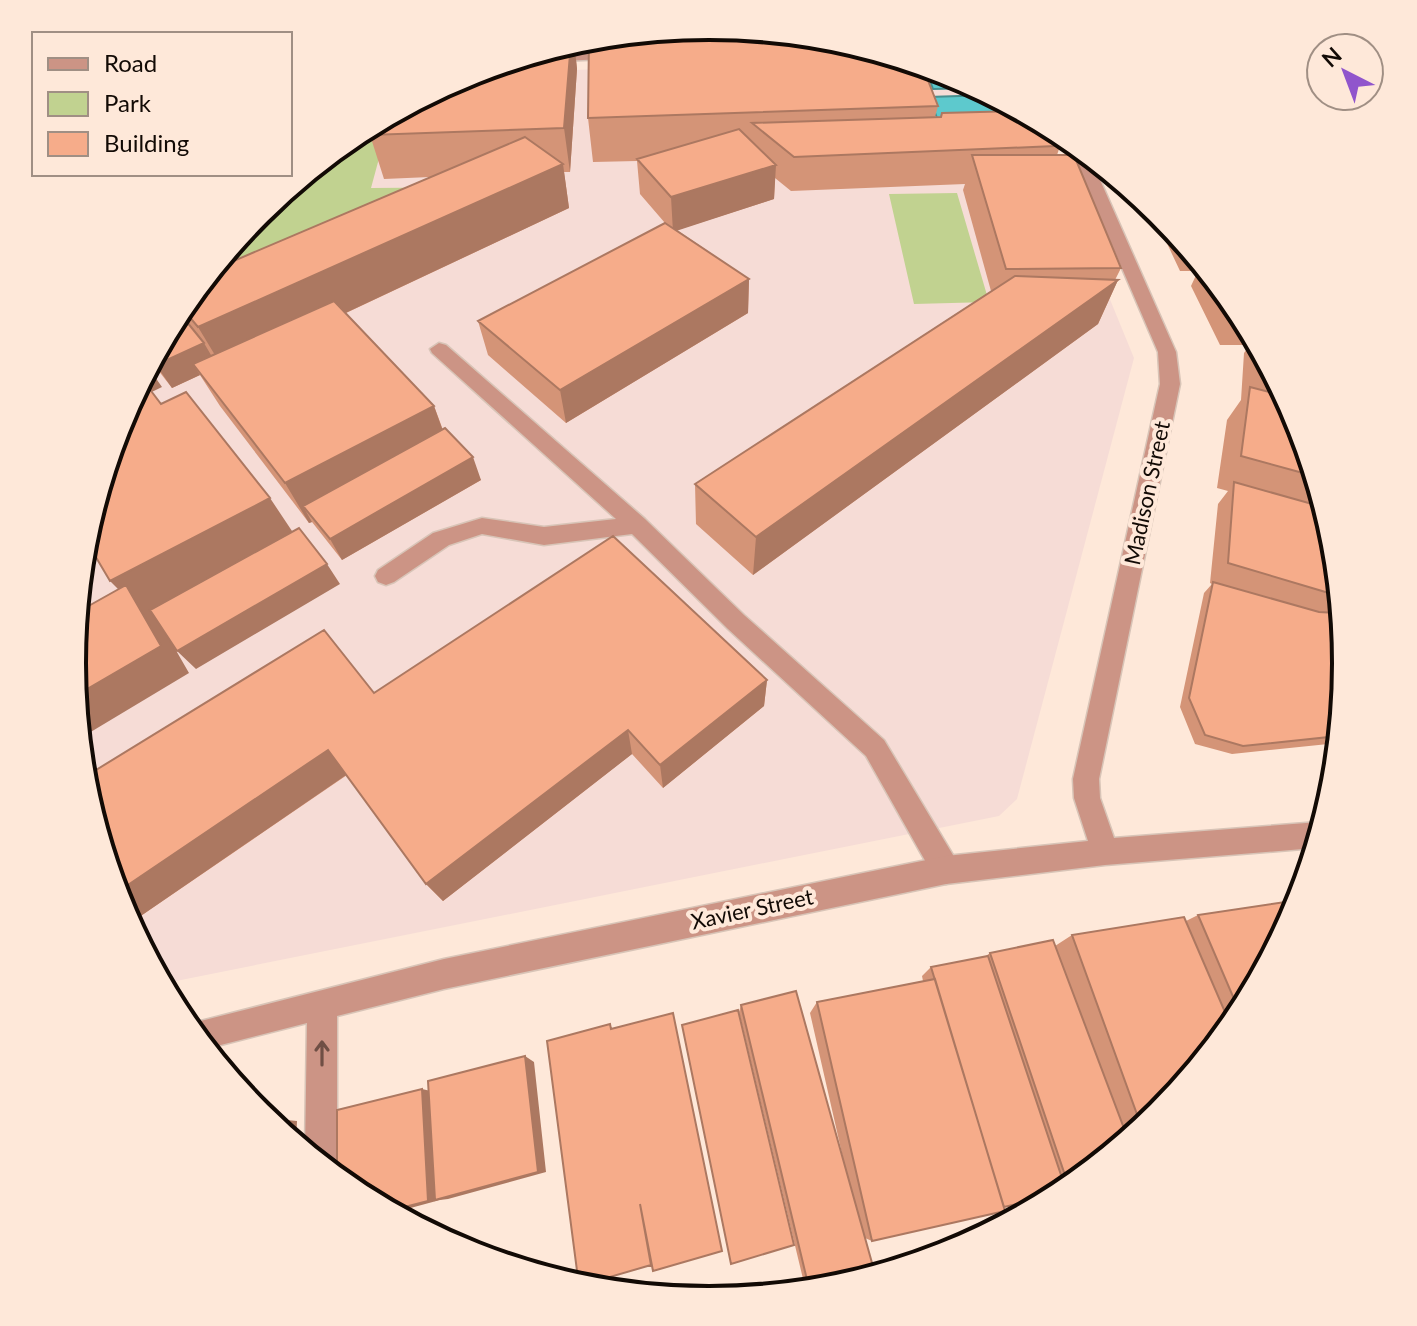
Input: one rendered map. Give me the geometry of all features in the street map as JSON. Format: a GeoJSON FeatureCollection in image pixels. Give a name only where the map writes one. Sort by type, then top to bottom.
{"type":"FeatureCollection","features":[{"type":"Feature","properties":{"kind":"street"},"geometry":{"type":"LineString","coordinates":[[563,57],[634,55]]}},
{"type":"Feature","properties":{"kind":"street","name":"Madison Street"},"geometry":{"type":"LineString","coordinates":[[1087,168],[1167,352],[1170,384],[1086,779],[1087,798],[1105,852]]}},
{"type":"Feature","properties":{"kind":"street"},"geometry":{"type":"LineString","coordinates":[[439,349],[637,525],[736,622],[875,748],[946,870]]}},
{"type":"Feature","properties":{"kind":"street"},"geometry":{"type":"LineString","coordinates":[[386,576],[441,539],[482,526],[544,536],[637,525]]}},
{"type":"Feature","properties":{"kind":"street","name":"Xavier Street"},"geometry":{"type":"LineString","coordinates":[[207,1033],[444,974],[946,870],[1105,852],[1306,836]]}},
{"type":"Feature","properties":{"kind":"street"},"geometry":{"type":"LineString","coordinates":[[321,1150],[322,1003]]}},
{"type":"Feature","properties":{"kind":"shaded area"},"geometry":{"type":"Polygon","coordinates":[[[862,59],[947,87],[1044,138],[1134,358],[1017,799],[999,816],[173,981],[150,939],[119,863],[97,785],[87,704],[87,622],[97,541],[133,425],[169,351],[190,317],[240,252],[268,222],[329,169],[397,123],[470,87],[510,72],[862,59]]]}},
{"type":"Feature","properties":{"kind":"green space"},"geometry":{"type":"Polygon","coordinates":[[[387,129],[371,188],[501,187],[188,321],[240,252],[268,222],[329,169],[387,129]]]}},
{"type":"Feature","properties":{"kind":"green space"},"geometry":{"type":"Polygon","coordinates":[[[957,193],[989,302],[914,304],[889,194],[957,193]]]}},
{"type":"Feature","properties":{"kind":"water"},"geometry":{"type":"Polygon","coordinates":[[[930,81],[950,89],[933,89],[930,81]]]}},
{"type":"Feature","properties":{"kind":"water"},"geometry":{"type":"Polygon","coordinates":[[[966,96],[984,104],[1009,117],[1021,145],[949,149],[929,97],[966,96]]]}},
{"type":"Feature","properties":{"kind":"building"},"geometry":{"type":"Polygon","coordinates":[[[668,41],[749,41],[790,45],[870,61],[928,80],[938,106],[588,118],[589,52],[668,41]]]}},
{"type":"Feature","properties":{"kind":"building"},"geometry":{"type":"Polygon","coordinates":[[[570,56],[564,128],[378,135],[470,87],[570,56]]]}},
{"type":"Feature","properties":{"kind":"building"},"geometry":{"type":"Polygon","coordinates":[[[998,112],[1055,146],[794,157],[752,123],[941,117],[942,113],[998,112]]]}},
{"type":"Feature","properties":{"kind":"building"},"geometry":{"type":"Polygon","coordinates":[[[739,129],[776,165],[671,197],[637,159],[739,129]]]}},
{"type":"Feature","properties":{"kind":"building"},"geometry":{"type":"Polygon","coordinates":[[[525,137],[563,164],[198,327],[190,317],[232,262],[525,137]]]}},
{"type":"Feature","properties":{"kind":"building"},"geometry":{"type":"Polygon","coordinates":[[[972,155],[1069,155],[1076,160],[1121,268],[1006,269],[972,155]]]}},
{"type":"Feature","properties":{"kind":"building"},"geometry":{"type":"Polygon","coordinates":[[[665,223],[749,279],[560,390],[478,321],[665,223]]]}},
{"type":"Feature","properties":{"kind":"building"},"geometry":{"type":"Polygon","coordinates":[[[1015,276],[1118,280],[756,537],[695,484],[1015,276]]]}},
{"type":"Feature","properties":{"kind":"building"},"geometry":{"type":"Polygon","coordinates":[[[334,301],[434,406],[285,483],[193,364],[334,301]]]}},
{"type":"Feature","properties":{"kind":"building"},"geometry":{"type":"Polygon","coordinates":[[[187,322],[204,343],[163,362],[187,322]]]}},
{"type":"Feature","properties":{"kind":"building"},"geometry":{"type":"Polygon","coordinates":[[[1250,387],[1269,392],[1301,472],[1241,456],[1250,387]]]}},
{"type":"Feature","properties":{"kind":"building"},"geometry":{"type":"Polygon","coordinates":[[[149,389],[161,404],[186,392],[270,498],[110,581],[95,555],[97,541],[133,425],[149,389]]]}},
{"type":"Feature","properties":{"kind":"building"},"geometry":{"type":"Polygon","coordinates":[[[445,428],[473,457],[330,539],[303,506],[445,428]]]}},
{"type":"Feature","properties":{"kind":"building"},"geometry":{"type":"Polygon","coordinates":[[[1234,482],[1310,503],[1320,541],[1327,592],[1228,563],[1234,482]]]}},
{"type":"Feature","properties":{"kind":"building"},"geometry":{"type":"Polygon","coordinates":[[[299,528],[327,564],[177,651],[150,610],[299,528]]]}},
{"type":"Feature","properties":{"kind":"building"},"geometry":{"type":"Polygon","coordinates":[[[613,536],[767,680],[660,765],[628,730],[426,884],[328,750],[127,885],[107,824],[95,771],[324,630],[374,693],[613,536]]]}},
{"type":"Feature","properties":{"kind":"building"},"geometry":{"type":"Polygon","coordinates":[[[1213,582],[1329,613],[1332,663],[1327,737],[1243,746],[1205,735],[1189,698],[1213,582]]]}},
{"type":"Feature","properties":{"kind":"building"},"geometry":{"type":"Polygon","coordinates":[[[126,585],[161,646],[87,689],[86,663],[89,606],[126,585]]]}},
{"type":"Feature","properties":{"kind":"building"},"geometry":{"type":"Polygon","coordinates":[[[1283,902],[1234,998],[1198,915],[1283,902]]]}},
{"type":"Feature","properties":{"kind":"building"},"geometry":{"type":"Polygon","coordinates":[[[1184,917],[1225,1012],[1177,1074],[1137,1115],[1072,935],[1184,917]]]}},
{"type":"Feature","properties":{"kind":"building"},"geometry":{"type":"Polygon","coordinates":[[[1053,940],[1123,1127],[1065,1174],[990,953],[1053,940]]]}},
{"type":"Feature","properties":{"kind":"building"},"geometry":{"type":"Polygon","coordinates":[[[988,956],[1061,1176],[1019,1203],[1004,1207],[931,967],[988,956]]]}},
{"type":"Feature","properties":{"kind":"building"},"geometry":{"type":"Polygon","coordinates":[[[935,979],[1005,1211],[872,1241],[817,1002],[935,979]]]}},
{"type":"Feature","properties":{"kind":"building"},"geometry":{"type":"Polygon","coordinates":[[[796,991],[872,1264],[807,1278],[741,1005],[796,991]]]}},
{"type":"Feature","properties":{"kind":"building"},"geometry":{"type":"Polygon","coordinates":[[[738,1010],[794,1245],[731,1264],[682,1025],[738,1010]]]}},
{"type":"Feature","properties":{"kind":"building"},"geometry":{"type":"Polygon","coordinates":[[[673,1013],[722,1251],[653,1271],[640,1204],[651,1265],[608,1278],[577,1272],[547,1041],[610,1024],[611,1029],[673,1013]]]}},
{"type":"Feature","properties":{"kind":"building"},"geometry":{"type":"Polygon","coordinates":[[[525,1056],[538,1172],[435,1200],[428,1081],[525,1056]]]}},
{"type":"Feature","properties":{"kind":"building"},"geometry":{"type":"Polygon","coordinates":[[[422,1089],[428,1201],[405,1207],[337,1163],[337,1110],[422,1089]]]}}]}
